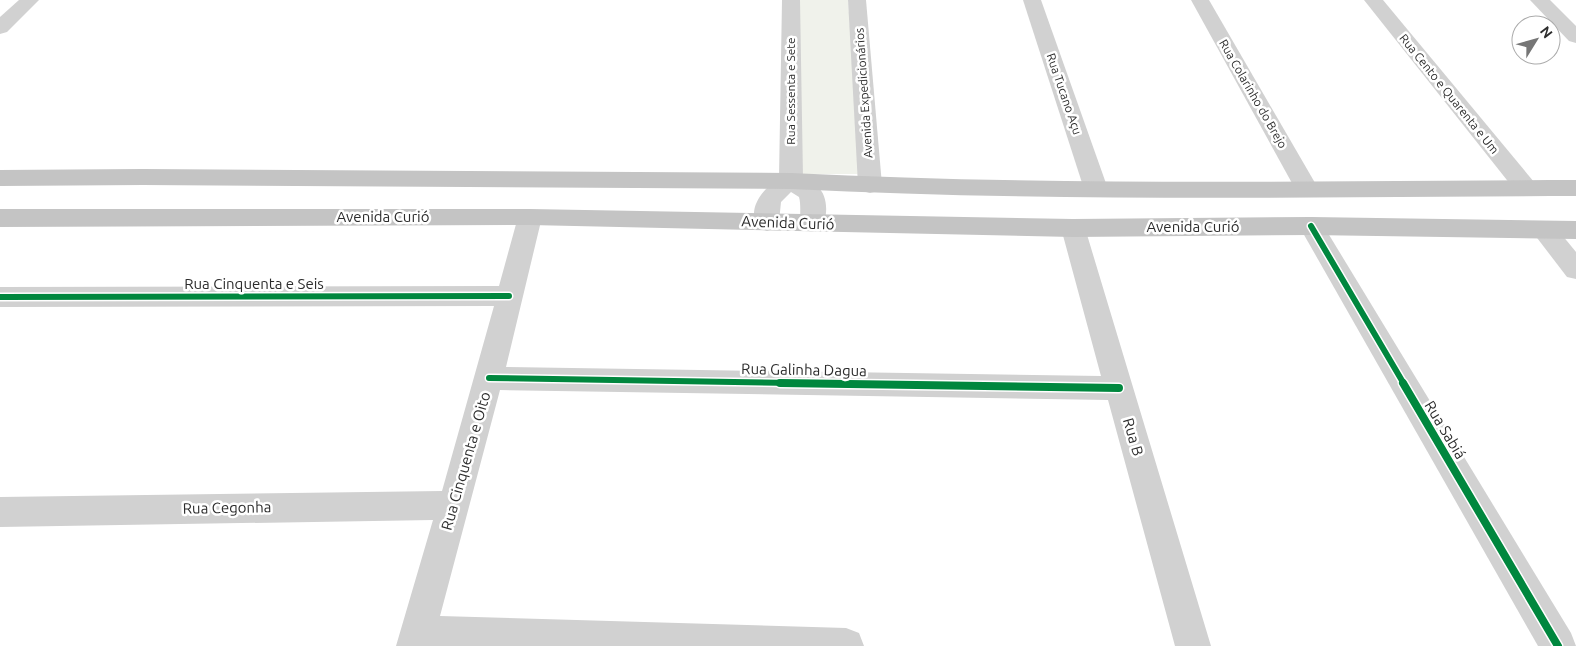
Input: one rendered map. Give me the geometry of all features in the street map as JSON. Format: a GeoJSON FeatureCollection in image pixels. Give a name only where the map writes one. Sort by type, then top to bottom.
{"type":"FeatureCollection","features":[{"type":"Feature","properties":{"kind":"main road"},"geometry":{"type":"LineString","coordinates":[[0,178],[153,177],[791,181],[870,186],[1096,189],[1576,188]]}},
{"type":"Feature","properties":{"kind":"main road","name":"Avenida Curió"},"geometry":{"type":"LineString","coordinates":[[0,218],[530,217],[1073,228],[1311,226],[1576,230]]}},
{"type":"Feature","properties":{"kind":"street"},"geometry":{"type":"LineString","coordinates":[[0,28],[30,0]]}},
{"type":"Feature","properties":{"kind":"street","name":"Rua Sessenta e Sete"},"geometry":{"type":"LineString","coordinates":[[791,0],[791,181]]}},
{"type":"Feature","properties":{"kind":"street","name":"Avenida Expedicionários"},"geometry":{"type":"LineString","coordinates":[[857,0],[870,186]]}},
{"type":"Feature","properties":{"kind":"street","name":"Rua Tucano Açu"},"geometry":{"type":"LineString","coordinates":[[1032,0],[1096,189]]}},
{"type":"Feature","properties":{"kind":"street","name":"Rua Colarinho do Brejo"},"geometry":{"type":"LineString","coordinates":[[1200,0],[1306,188]]}},
{"type":"Feature","properties":{"kind":"street","name":"Rua Cento e Quarenta e Um"},"geometry":{"type":"LineString","coordinates":[[1372,0],[1526,188]]}},
{"type":"Feature","properties":{"kind":"street"},"geometry":{"type":"LineString","coordinates":[[1539,0],[1576,37]]}},
{"type":"Feature","properties":{"kind":"street"},"geometry":{"type":"LineString","coordinates":[[766,222],[766,207],[775,191],[791,181],[810,193],[814,208],[812,224]]}},
{"type":"Feature","properties":{"kind":"street","name":"Rua Cinquenta e Oito"},"geometry":{"type":"LineString","coordinates":[[416,639],[489,378],[508,296],[530,217]]}},
{"type":"Feature","properties":{"kind":"street","name":"Rua Sabiá"},"geometry":{"type":"LineString","coordinates":[[1311,226],[1558,646]]}},
{"type":"Feature","properties":{"kind":"street","name":"Rua B"},"geometry":{"type":"LineString","coordinates":[[1073,228],[1193,646]]}},
{"type":"Feature","properties":{"kind":"street"},"geometry":{"type":"LineString","coordinates":[[1544,230],[1576,270]]}},
{"type":"Feature","properties":{"kind":"street","name":"Rua Cinquenta e Seis"},"geometry":{"type":"LineString","coordinates":[[0,297],[508,296]]}},
{"type":"Feature","properties":{"kind":"street","name":"Rua Galinha Dagua"},"geometry":{"type":"LineString","coordinates":[[489,378],[1119,388]]}},
{"type":"Feature","properties":{"kind":"street","name":"Rua Cegonha"},"geometry":{"type":"LineString","coordinates":[[0,512],[454,505]]}},
{"type":"Feature","properties":{"kind":"street"},"geometry":{"type":"LineString","coordinates":[[416,639],[846,646]]}},
{"type":"Feature","properties":{"kind":"shaded area"},"geometry":{"type":"Polygon","coordinates":[[[799,0],[848,0],[861,174],[799,174],[799,0]]]}},
{"type":"Feature","properties":{"kind":"cycle path"},"geometry":{"type":"LineString","coordinates":[[1311,226],[1558,646]]}},
{"type":"Feature","properties":{"kind":"cycle path"},"geometry":{"type":"LineString","coordinates":[[0,297],[509,296]]}},
{"type":"Feature","properties":{"kind":"cycle path"},"geometry":{"type":"LineString","coordinates":[[489,378],[1119,388]]}}]}
